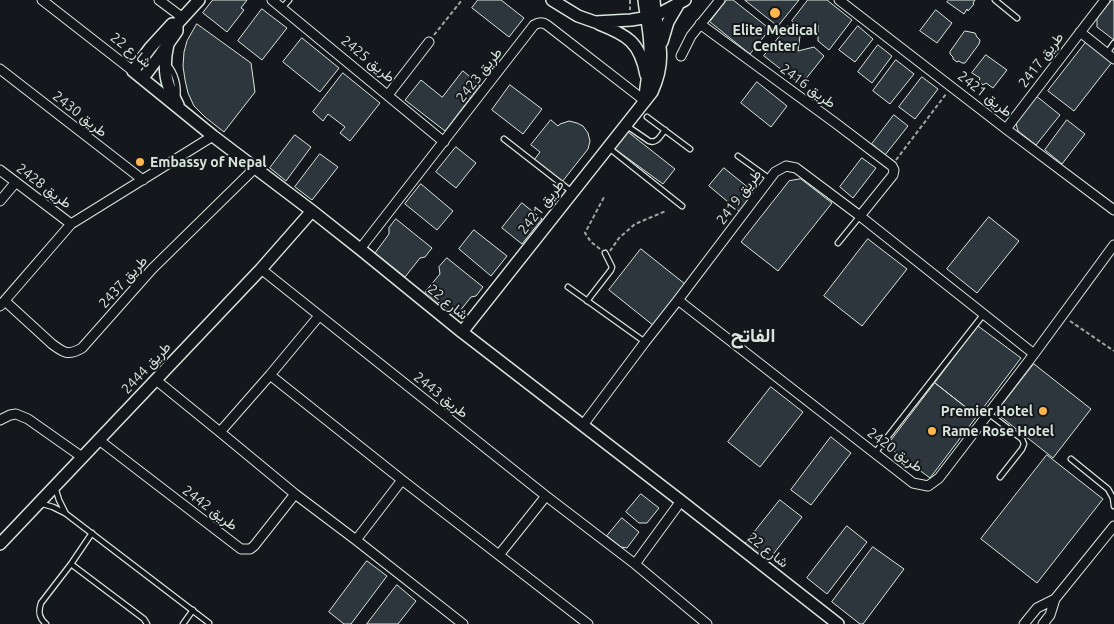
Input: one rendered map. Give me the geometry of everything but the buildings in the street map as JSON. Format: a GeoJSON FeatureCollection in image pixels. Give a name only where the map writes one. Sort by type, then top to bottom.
{"type":"FeatureCollection","features":[{"type":"Feature","properties":{"kind":"street","name":"شارع 22"},"geometry":{"type":"LineString","coordinates":[[42,0],[178,105],[213,136],[312,211],[462,332],[838,624]]}},
{"type":"Feature","properties":{"kind":"street"},"geometry":{"type":"LineString","coordinates":[[159,0],[180,21]]}},
{"type":"Feature","properties":{"kind":"street"},"geometry":{"type":"LineString","coordinates":[[143,78],[177,31],[180,21],[199,0]]}},
{"type":"Feature","properties":{"kind":"street","name":"طريق 2425"},"geometry":{"type":"LineString","coordinates":[[272,0],[444,142]]}},
{"type":"Feature","properties":{"kind":"street"},"geometry":{"type":"LineString","coordinates":[[552,0],[578,16],[619,32],[632,42],[642,59],[647,81]]}},
{"type":"Feature","properties":{"kind":"street","name":"طريق 2421"},"geometry":{"type":"LineString","coordinates":[[462,332],[543,223],[572,192],[652,92],[656,82],[661,49],[644,0]]}},
{"type":"Feature","properties":{"kind":"street","name":"طريق 2421"},"geometry":{"type":"LineString","coordinates":[[645,101],[654,0]]}},
{"type":"Feature","properties":{"kind":"street"},"geometry":{"type":"LineString","coordinates":[[681,56],[686,42],[720,0]]}},
{"type":"Feature","properties":{"kind":"street","name":"طريق 2421"},"geometry":{"type":"LineString","coordinates":[[839,0],[1114,210]]}},
{"type":"Feature","properties":{"kind":"street","name":"طريق 2417"},"geometry":{"type":"LineString","coordinates":[[1006,129],[1105,0]]}},
{"type":"Feature","properties":{"kind":"street"},"geometry":{"type":"LineString","coordinates":[[595,22],[651,17],[682,2]]}},
{"type":"Feature","properties":{"kind":"street"},"geometry":{"type":"LineString","coordinates":[[661,49],[668,22],[682,2]]}},
{"type":"Feature","properties":{"kind":"street"},"geometry":{"type":"LineString","coordinates":[[133,71],[150,48],[172,24],[180,21]]}},
{"type":"Feature","properties":{"kind":"street","name":"طريق 2423"},"geometry":{"type":"LineString","coordinates":[[360,249],[537,23],[541,22],[547,25],[645,101]]}},
{"type":"Feature","properties":{"kind":"street","name":"طريق 2416"},"geometry":{"type":"LineString","coordinates":[[700,24],[834,122],[892,170]]}},
{"type":"Feature","properties":{"kind":"street","name":"طريق 2417"},"geometry":{"type":"LineString","coordinates":[[1080,32],[1110,56]]}},
{"type":"Feature","properties":{"kind":"street"},"geometry":{"type":"LineString","coordinates":[[388,95],[429,42]]}},
{"type":"Feature","properties":{"kind":"street"},"geometry":{"type":"LineString","coordinates":[[168,44],[166,52],[167,76],[169,86],[178,105]]}},
{"type":"Feature","properties":{"kind":"street","name":"طريق 2430"},"geometry":{"type":"LineString","coordinates":[[0,69],[143,180]]}},
{"type":"Feature","properties":{"kind":"street","name":"طريق 2437"},"geometry":{"type":"LineString","coordinates":[[213,136],[71,224],[3,304],[60,350],[69,354],[75,352],[82,348],[152,269],[255,168]]}},
{"type":"Feature","properties":{"kind":"street","name":"طريق 2419"},"geometry":{"type":"LineString","coordinates":[[583,426],[661,319],[770,179],[776,172],[786,166],[796,168],[860,216],[1034,354]]}},
{"type":"Feature","properties":{"kind":"street","name":"طريق 2428"},"geometry":{"type":"LineString","coordinates":[[0,170],[71,224]]}},
{"type":"Feature","properties":{"kind":"street"},"geometry":{"type":"LineString","coordinates":[[860,216],[892,170]]}},
{"type":"Feature","properties":{"kind":"street"},"geometry":{"type":"LineString","coordinates":[[0,201],[16,182]]}},
{"type":"Feature","properties":{"kind":"street","name":"طريق 2444"},"geometry":{"type":"LineString","coordinates":[[0,544],[261,269],[312,211]]}},
{"type":"Feature","properties":{"kind":"street","name":"طريق 2420"},"geometry":{"type":"LineString","coordinates":[[680,295],[913,483],[928,486],[939,478],[988,413],[999,404],[1028,367],[1034,354],[1114,245]]}},
{"type":"Feature","properties":{"kind":"street","name":"طريق 2443"},"geometry":{"type":"LineString","coordinates":[[261,269],[546,496],[635,564],[707,624]]}},
{"type":"Feature","properties":{"kind":"street"},"geometry":{"type":"LineString","coordinates":[[220,432],[319,316]]}},
{"type":"Feature","properties":{"kind":"street"},"geometry":{"type":"LineString","coordinates":[[270,375],[587,624]]}},
{"type":"Feature","properties":{"kind":"street"},"geometry":{"type":"LineString","coordinates":[[156,380],[295,494],[463,624]]}},
{"type":"Feature","properties":{"kind":"street"},"geometry":{"type":"LineString","coordinates":[[0,420],[10,414],[16,414],[28,419],[82,458]]}},
{"type":"Feature","properties":{"kind":"street","name":"طريق 2442"},"geometry":{"type":"LineString","coordinates":[[100,440],[241,548],[250,549],[254,546],[295,494]]}},
{"type":"Feature","properties":{"kind":"street"},"geometry":{"type":"LineString","coordinates":[[356,540],[402,480]]}},
{"type":"Feature","properties":{"kind":"street"},"geometry":{"type":"LineString","coordinates":[[499,555],[546,496]]}},
{"type":"Feature","properties":{"kind":"street"},"geometry":{"type":"LineString","coordinates":[[635,564],[681,501]]}},
{"type":"Feature","properties":{"kind":"street"},"geometry":{"type":"LineString","coordinates":[[1043,624],[1050,615],[1056,599],[1114,526]]}},
{"type":"Feature","properties":{"kind":"street"},"geometry":{"type":"LineString","coordinates":[[1024,624],[1037,608],[1056,599]]}},
{"type":"Feature","properties":{"kind":"lane"},"geometry":{"type":"LineString","coordinates":[[282,8],[289,0]]}},
{"type":"Feature","properties":{"kind":"lane"},"geometry":{"type":"LineString","coordinates":[[995,0],[1017,18]]}},
{"type":"Feature","properties":{"kind":"lane"},"geometry":{"type":"LineString","coordinates":[[1110,56],[1114,43]]}},
{"type":"Feature","properties":{"kind":"lane"},"geometry":{"type":"LineString","coordinates":[[647,117],[690,149]]}},
{"type":"Feature","properties":{"kind":"lane"},"geometry":{"type":"LineString","coordinates":[[625,126],[652,143],[656,141],[664,130]]}},
{"type":"Feature","properties":{"kind":"lane"},"geometry":{"type":"LineString","coordinates":[[504,139],[572,192]]}},
{"type":"Feature","properties":{"kind":"lane"},"geometry":{"type":"LineString","coordinates":[[608,148],[682,206]]}},
{"type":"Feature","properties":{"kind":"lane"},"geometry":{"type":"LineString","coordinates":[[738,156],[770,179]]}},
{"type":"Feature","properties":{"kind":"lane"},"geometry":{"type":"LineString","coordinates":[[838,243],[860,216]]}},
{"type":"Feature","properties":{"kind":"lane"},"geometry":{"type":"LineString","coordinates":[[587,301],[611,270],[612,267],[605,253]]}},
{"type":"Feature","properties":{"kind":"lane"},"geometry":{"type":"LineString","coordinates":[[568,287],[645,342]]}},
{"type":"Feature","properties":{"kind":"lane"},"geometry":{"type":"LineString","coordinates":[[875,453],[983,315]]}},
{"type":"Feature","properties":{"kind":"lane"},"geometry":{"type":"LineString","coordinates":[[988,413],[1024,442],[1022,448],[1000,477]]}},
{"type":"Feature","properties":{"kind":"lane"},"geometry":{"type":"LineString","coordinates":[[1071,459],[1108,489],[1113,498],[1114,506]]}},
{"type":"Feature","properties":{"kind":"lane"},"geometry":{"type":"LineString","coordinates":[[55,486],[59,500],[66,513]]}},
{"type":"Feature","properties":{"kind":"lane"},"geometry":{"type":"LineString","coordinates":[[39,503],[66,513],[209,623]]}},
{"type":"Feature","properties":{"kind":"lane"},"geometry":{"type":"LineString","coordinates":[[46,624],[40,616],[39,607],[41,603],[92,533]]}},
{"type":"Feature","properties":{"kind":"lane"},"geometry":{"type":"LineString","coordinates":[[71,564],[144,619],[147,624]]}},
{"type":"Feature","properties":{"kind":"lane"},"geometry":{"type":"LineString","coordinates":[[183,624],[193,610]]}},
{"type":"Feature","properties":{"kind":"path"},"geometry":{"type":"LineString","coordinates":[[429,42],[462,0]]}},
{"type":"Feature","properties":{"kind":"path"},"geometry":{"type":"LineString","coordinates":[[892,170],[952,87]]}},
{"type":"Feature","properties":{"kind":"path"},"geometry":{"type":"LineString","coordinates":[[604,197],[584,233],[605,253],[635,224],[666,211]]}},
{"type":"Feature","properties":{"kind":"path"},"geometry":{"type":"LineString","coordinates":[[1062,315],[1114,351]]}},
{"type":"Feature","properties":{"kind":"place","name":"Elite Medical Center"},"geometry":{"type":"Point","coordinates":[775,13]}},
{"type":"Feature","properties":{"kind":"place","name":"Embassy of Nepal"},"geometry":{"type":"Point","coordinates":[140,162]}},
{"type":"Feature","properties":{"kind":"place","name":"Premier Hotel"},"geometry":{"type":"Point","coordinates":[1043,411]}},
{"type":"Feature","properties":{"kind":"place","name":"Rame Rose Hotel"},"geometry":{"type":"Point","coordinates":[932,431]}},
{"type":"Feature","properties":{"kind":"district","name":"الفاتح"},"geometry":{"type":"Point","coordinates":[753,336]}}]}
